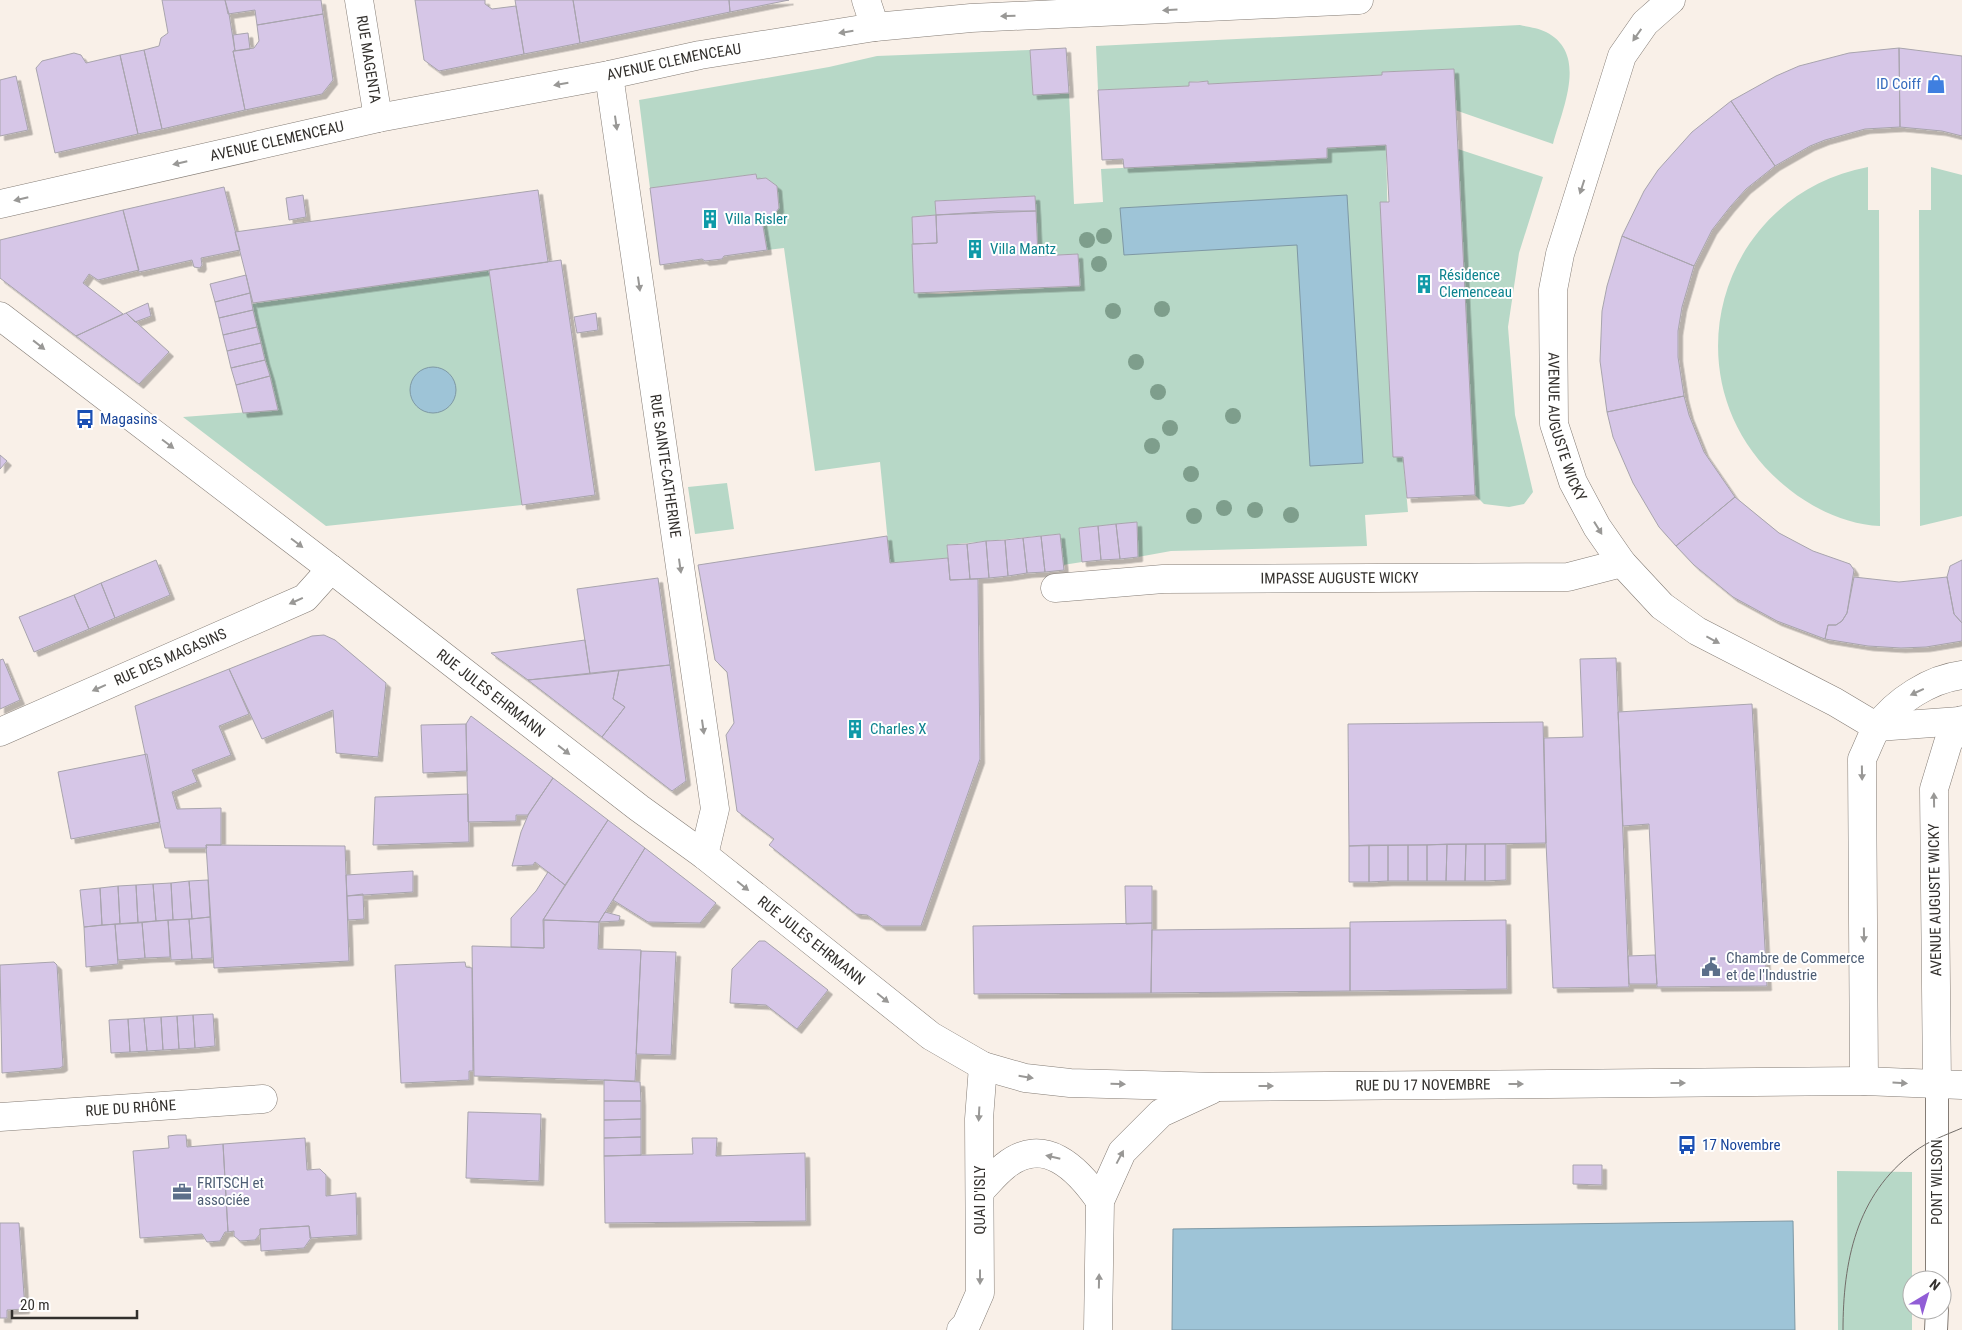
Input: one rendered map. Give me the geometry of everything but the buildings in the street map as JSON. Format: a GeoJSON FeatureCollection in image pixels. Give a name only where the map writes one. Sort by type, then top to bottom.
{"type":"FeatureCollection","features":[{"type":"Feature","properties":{"kind":"street","name":"RUE MAGENTA"},"geometry":{"type":"LineString","coordinates":[[359,0],[378,118]]}},
{"type":"Feature","properties":{"kind":"street"},"geometry":{"type":"LineString","coordinates":[[866,0],[875,27]]}},
{"type":"Feature","properties":{"kind":"street","name":"AVENUE CLEMENCEAU"},"geometry":{"type":"LineString","coordinates":[[0,204],[378,118],[609,75],[700,55],[875,27],[972,18],[1359,0]]}},
{"type":"Feature","properties":{"kind":"street","name":"AVENUE AUGUSTE WICKY"},"geometry":{"type":"LineString","coordinates":[[1671,0],[1645,24],[1622,56],[1560,254],[1553,290],[1554,424],[1573,482],[1597,527],[1622,563],[1662,606],[1697,631],[1834,702],[1878,728],[1961,720]]}},
{"type":"Feature","properties":{"kind":"street","name":"RUE SAINTE-CATHERINE"},"geometry":{"type":"LineString","coordinates":[[609,75],[716,809],[704,855]]}},
{"type":"Feature","properties":{"kind":"street","name":"RUE JULES EHRMANN"},"geometry":{"type":"LineString","coordinates":[[0,317],[331,569],[639,808],[704,855],[931,1036],[983,1066]]}},
{"type":"Feature","properties":{"kind":"street","name":"IMPASSE AUGUSTE WICKY"},"geometry":{"type":"LineString","coordinates":[[1055,588],[1163,579],[1568,577],[1622,563]]}},
{"type":"Feature","properties":{"kind":"street","name":"RUE DES MAGASINS"},"geometry":{"type":"LineString","coordinates":[[0,732],[305,598],[331,569]]}},
{"type":"Feature","properties":{"kind":"street"},"geometry":{"type":"LineString","coordinates":[[1864,1081],[1862,759],[1878,728],[1905,697],[1951,676],[1962,675]]}},
{"type":"Feature","properties":{"kind":"street","name":"AVENUE AUGUSTE WICKY"},"geometry":{"type":"LineString","coordinates":[[1949,1085],[1934,789],[1948,743],[1961,720]]}},
{"type":"Feature","properties":{"kind":"street","name":"RUE DU 17 NOVEMBRE"},"geometry":{"type":"LineString","coordinates":[[983,1066],[1024,1078],[1070,1082],[1217,1087],[1864,1081],[1949,1085]]}},
{"type":"Feature","properties":{"kind":"street","name":"QUAI D'ISLY"},"geometry":{"type":"LineString","coordinates":[[961,1330],[966,1326],[980,1293],[979,1119],[983,1066]]}},
{"type":"Feature","properties":{"kind":"street"},"geometry":{"type":"LineString","coordinates":[[1098,1330],[1100,1201],[1122,1152],[1160,1113],[1217,1087]]}},
{"type":"Feature","properties":{"kind":"street","name":"RUE DU RHÔNE"},"geometry":{"type":"LineString","coordinates":[[0,1117],[263,1099]]}},
{"type":"Feature","properties":{"kind":"street"},"geometry":{"type":"LineString","coordinates":[[980,1191],[1006,1165],[1032,1152],[1061,1159],[1086,1180],[1100,1201]]}},
{"type":"Feature","properties":{"kind":"lane","name":"PONT WILSON"},"geometry":{"type":"LineString","coordinates":[[1938,1270],[1949,1085]]}},
{"type":"Feature","properties":{"kind":"green space"},"geometry":{"type":"Polygon","coordinates":[[[1520,25],[1546,32],[1559,42],[1566,54],[1569,68],[1569,83],[1553,144],[1455,110],[1453,69],[1382,72],[1382,75],[1208,84],[1208,81],[1189,82],[1189,86],[1098,90],[1096,46],[1520,25]]]}},
{"type":"Feature","properties":{"kind":"green space"},"geometry":{"type":"Polygon","coordinates":[[[1030,50],[1033,95],[1069,93],[1074,204],[1103,202],[1101,169],[1327,158],[1327,148],[1386,145],[1393,457],[1403,457],[1408,512],[1365,515],[1367,546],[1171,551],[1138,557],[1137,522],[1079,528],[1082,562],[1063,565],[1059,534],[947,545],[948,558],[890,563],[880,462],[815,471],[784,248],[767,250],[762,220],[771,219],[779,208],[776,186],[766,178],[757,179],[756,174],[650,188],[639,100],[829,67],[877,56],[1030,50]],[[1035,196],[935,201],[936,215],[912,217],[914,293],[940,294],[1080,286],[1078,254],[1038,256],[1035,196]]]}},
{"type":"Feature","properties":{"kind":"green space"},"geometry":{"type":"Polygon","coordinates":[[[1458,149],[1543,177],[1519,253],[1508,327],[1515,415],[1533,492],[1524,504],[1509,507],[1484,504],[1475,495],[1458,149]]]}},
{"type":"Feature","properties":{"kind":"green space"},"geometry":{"type":"Polygon","coordinates":[[[1868,167],[1868,210],[1879,210],[1880,526],[1856,523],[1832,515],[1810,504],[1790,490],[1751,449],[1727,402],[1718,353],[1723,303],[1742,257],[1772,216],[1815,185],[1868,167]]]}},
{"type":"Feature","properties":{"kind":"green space"},"geometry":{"type":"Polygon","coordinates":[[[1931,167],[1962,175],[1962,516],[1920,526],[1919,210],[1931,210],[1931,167]]]}},
{"type":"Feature","properties":{"kind":"green space"},"geometry":{"type":"Polygon","coordinates":[[[489,270],[522,505],[326,526],[183,417],[278,410],[251,304],[489,270]]]}},
{"type":"Feature","properties":{"kind":"green space"},"geometry":{"type":"Polygon","coordinates":[[[727,483],[734,529],[695,534],[688,487],[727,483]]]}},
{"type":"Feature","properties":{"kind":"green space"},"geometry":{"type":"Polygon","coordinates":[[[1837,1171],[1912,1172],[1912,1270],[1902,1270],[1902,1320],[1912,1320],[1912,1330],[1838,1330],[1837,1171]]]}},
{"type":"Feature","properties":{"kind":"water"},"geometry":{"type":"Polygon","coordinates":[[[1347,195],[1363,463],[1310,466],[1297,245],[1124,255],[1120,208],[1347,195]]]}},
{"type":"Feature","properties":{"kind":"water"},"geometry":{"type":"Polygon","coordinates":[[[428,367],[438,367],[452,377],[456,390],[452,403],[446,409],[438,413],[428,413],[414,403],[410,395],[410,385],[420,371],[428,367]]]}},
{"type":"Feature","properties":{"kind":"water"},"geometry":{"type":"Polygon","coordinates":[[[1793,1221],[1795,1330],[1172,1330],[1173,1229],[1793,1221]]]}},
{"type":"Feature","properties":{"kind":"tram line"},"geometry":{"type":"LineString","coordinates":[[1843,1330],[1846,1280],[1850,1255],[1866,1209],[1878,1188],[1894,1169],[1919,1148],[1962,1128]]}},
{"type":"Feature","properties":{"kind":"place","name":"ID Coiff"},"geometry":{"type":"Point","coordinates":[1936,84]}},
{"type":"Feature","properties":{"kind":"place","name":"Villa Risler"},"geometry":{"type":"Point","coordinates":[710,219]}},
{"type":"Feature","properties":{"kind":"place","name":"Villa Mantz"},"geometry":{"type":"Point","coordinates":[975,249]}},
{"type":"Feature","properties":{"kind":"place","name":"Résidence Clemenceau"},"geometry":{"type":"Point","coordinates":[1424,284]}},
{"type":"Feature","properties":{"kind":"place","name":"Magasins"},"geometry":{"type":"Point","coordinates":[85,419]}},
{"type":"Feature","properties":{"kind":"place","name":"Charles X"},"geometry":{"type":"Point","coordinates":[855,729]}},
{"type":"Feature","properties":{"kind":"place","name":"Chambre de Commerce et de l'Industrie"},"geometry":{"type":"Point","coordinates":[1711,967]}},
{"type":"Feature","properties":{"kind":"place","name":"17 Novembre"},"geometry":{"type":"Point","coordinates":[1687,1145]}},
{"type":"Feature","properties":{"kind":"place","name":"FRITSCH et associée"},"geometry":{"type":"Point","coordinates":[182,1192]}}]}
